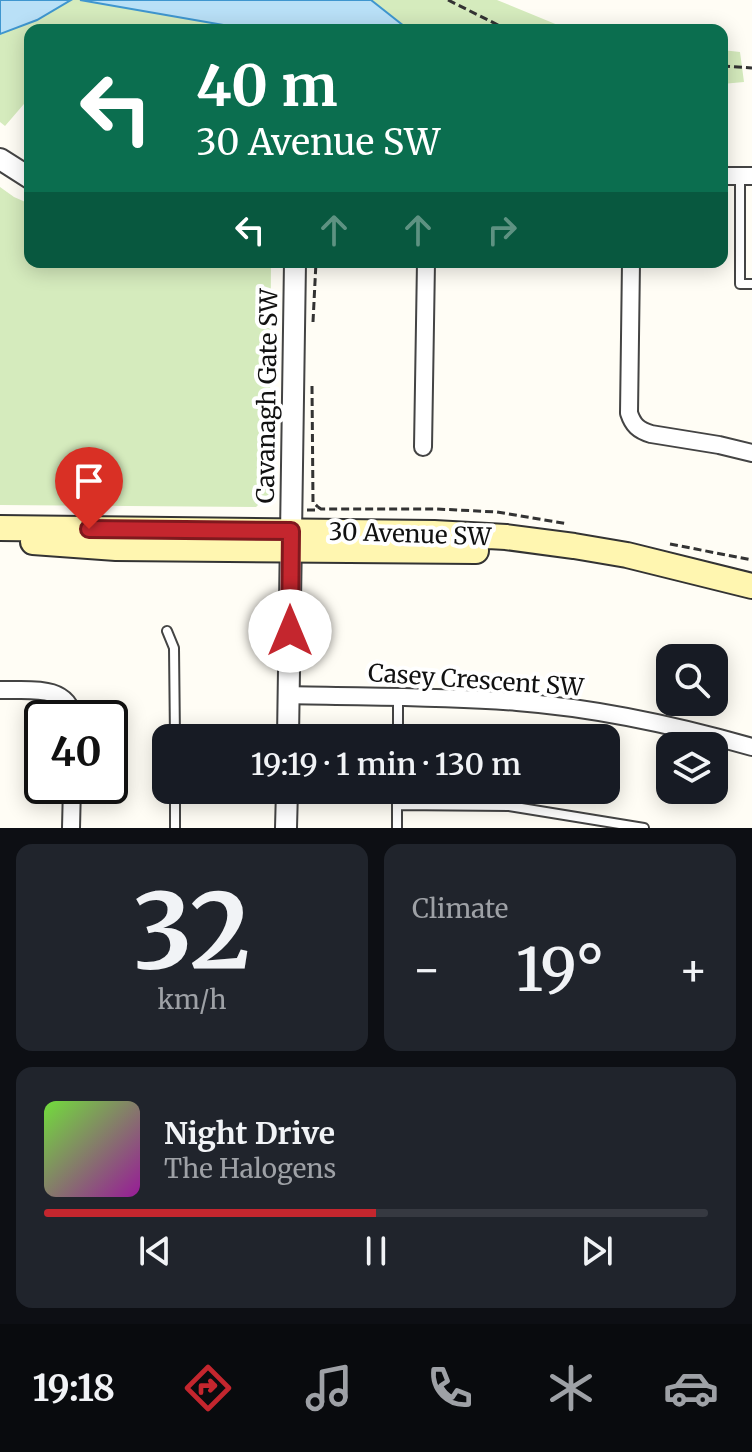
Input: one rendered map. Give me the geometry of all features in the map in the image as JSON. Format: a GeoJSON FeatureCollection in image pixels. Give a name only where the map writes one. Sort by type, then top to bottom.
{"type":"FeatureCollection","features":[{"type":"Feature","properties":{"kind":"main road","name":"30 Avenue SW"},"geometry":{"type":"LineString","coordinates":[[0,528],[291,540]]}},
{"type":"Feature","properties":{"kind":"main road","name":"30 Avenue SW"},"geometry":{"type":"LineString","coordinates":[[0,540],[116,548],[434,533],[506,537],[627,555],[752,586]]}},
{"type":"Feature","properties":{"kind":"street"},"geometry":{"type":"LineString","coordinates":[[0,159],[24,174]]}},
{"type":"Feature","properties":{"kind":"street","name":"Cavanagh Gate SW"},"geometry":{"type":"LineString","coordinates":[[288,724],[295,268]]}},
{"type":"Feature","properties":{"kind":"street"},"geometry":{"type":"LineString","coordinates":[[423,447],[426,268]]}},
{"type":"Feature","properties":{"kind":"street"},"geometry":{"type":"LineString","coordinates":[[631,268],[629,413],[632,422],[641,431],[651,434],[752,453]]}},
{"type":"Feature","properties":{"kind":"street"},"geometry":{"type":"LineString","coordinates":[[0,690],[48,691],[66,700]]}},
{"type":"Feature","properties":{"kind":"street","name":"Casey Crescent SW"},"geometry":{"type":"LineString","coordinates":[[289,695],[478,699],[541,704],[635,718],[752,747]]}},
{"type":"Feature","properties":{"kind":"street"},"geometry":{"type":"LineString","coordinates":[[71,828],[72,804]]}},
{"type":"Feature","properties":{"kind":"street"},"geometry":{"type":"LineString","coordinates":[[286,828],[287,804]]}},
{"type":"Feature","properties":{"kind":"lane"},"geometry":{"type":"LineString","coordinates":[[746,176],[740,284],[752,284]]}},
{"type":"Feature","properties":{"kind":"lane"},"geometry":{"type":"LineString","coordinates":[[167,631],[174,648],[175,724]]}},
{"type":"Feature","properties":{"kind":"lane"},"geometry":{"type":"LineString","coordinates":[[398,697],[398,724]]}},
{"type":"Feature","properties":{"kind":"lane"},"geometry":{"type":"LineString","coordinates":[[175,804],[175,828]]}},
{"type":"Feature","properties":{"kind":"lane"},"geometry":{"type":"LineString","coordinates":[[397,828],[397,805],[509,806],[644,828]]}},
{"type":"Feature","properties":{"kind":"path"},"geometry":{"type":"LineString","coordinates":[[448,0],[496,24]]}},
{"type":"Feature","properties":{"kind":"path"},"geometry":{"type":"LineString","coordinates":[[728,66],[752,68]]}},
{"type":"Feature","properties":{"kind":"path"},"geometry":{"type":"LineString","coordinates":[[313,331],[316,268]]}},
{"type":"Feature","properties":{"kind":"path"},"geometry":{"type":"LineString","coordinates":[[312,376],[313,502],[316,508],[497,512],[552,521]]}},
{"type":"Feature","properties":{"kind":"green space"},"geometry":{"type":"Polygon","coordinates":[[[0,0],[497,0],[555,24],[24,24],[24,104],[5,126],[0,122],[0,0]]]}},
{"type":"Feature","properties":{"kind":"green space"},"geometry":{"type":"Polygon","coordinates":[[[728,51],[740,52],[744,82],[728,83],[728,51]]]}},
{"type":"Feature","properties":{"kind":"green space"},"geometry":{"type":"Polygon","coordinates":[[[0,187],[24,201],[24,268],[271,268],[269,494],[256,507],[0,505],[0,187]]]}},
{"type":"Feature","properties":{"kind":"water"},"geometry":{"type":"Polygon","coordinates":[[[0,0],[71,0],[37,20],[0,34],[0,0]]]}},
{"type":"Feature","properties":{"kind":"water"},"geometry":{"type":"Polygon","coordinates":[[[80,0],[371,0],[401,24],[218,24],[80,0]]]}},
{"type":"Feature","properties":{"kind":"route"},"geometry":{"type":"LineString","coordinates":[[89,529],[291,531],[290,631]]}}]}
